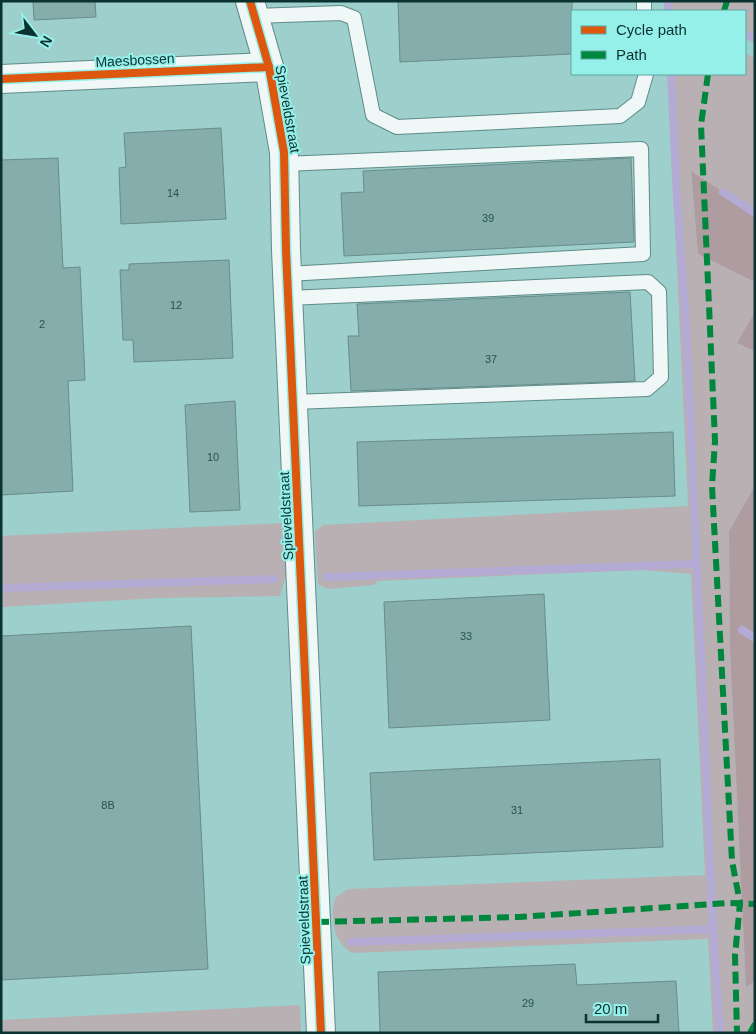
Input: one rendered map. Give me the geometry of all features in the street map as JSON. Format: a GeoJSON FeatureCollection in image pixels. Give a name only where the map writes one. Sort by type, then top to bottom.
{"type":"FeatureCollection","features":[{"type":"Feature","properties":{"kind":"street","name":"Spieveldstraat"},"geometry":{"type":"LineString","coordinates":[[252,9],[269,67],[284,152],[288,286],[321,1033]]}},
{"type":"Feature","properties":{"kind":"street","name":"Maesbossen"},"geometry":{"type":"LineString","coordinates":[[1,79],[269,67]]}},
{"type":"Feature","properties":{"kind":"lane"},"geometry":{"type":"LineString","coordinates":[[252,9],[341,13],[354,18],[372,115],[398,127],[620,116],[638,102],[646,75]]}},
{"type":"Feature","properties":{"kind":"lane"},"geometry":{"type":"LineString","coordinates":[[284,164],[640,149],[643,254],[288,286]]}},
{"type":"Feature","properties":{"kind":"lane"},"geometry":{"type":"LineString","coordinates":[[288,286],[648,282],[659,292],[660,377],[647,389],[293,402]]}},
{"type":"Feature","properties":{"kind":"shaded area"},"geometry":{"type":"Polygon","coordinates":[[[664,1],[755,1],[755,39],[749,36],[746,39],[746,10],[665,10],[664,1]]]}},
{"type":"Feature","properties":{"kind":"shaded area"},"geometry":{"type":"Polygon","coordinates":[[[746,53],[755,59],[755,213],[691,172],[698,254],[755,282],[755,311],[737,343],[755,351],[755,486],[729,531],[730,648],[746,987],[755,981],[755,1033],[713,1033],[708,939],[352,953],[337,936],[333,921],[335,898],[348,889],[705,875],[691,574],[642,570],[378,581],[374,585],[327,589],[318,584],[315,532],[323,525],[688,506],[668,75],[746,75],[746,53]]]}},
{"type":"Feature","properties":{"kind":"shaded area"},"geometry":{"type":"Polygon","coordinates":[[[691,171],[755,213],[755,282],[698,254],[691,171]]]}},
{"type":"Feature","properties":{"kind":"shaded area"},"geometry":{"type":"Polygon","coordinates":[[[755,311],[755,351],[737,343],[755,311]]]}},
{"type":"Feature","properties":{"kind":"shaded area"},"geometry":{"type":"Polygon","coordinates":[[[755,486],[755,981],[746,987],[730,648],[729,531],[755,486]]]}},
{"type":"Feature","properties":{"kind":"shaded area"},"geometry":{"type":"Polygon","coordinates":[[[285,523],[288,569],[280,596],[159,598],[1,607],[1,536],[285,523]]]}},
{"type":"Feature","properties":{"kind":"shaded area"},"geometry":{"type":"Polygon","coordinates":[[[300,1005],[301,1033],[1,1033],[1,1020],[300,1005]]]}},
{"type":"Feature","properties":{"kind":"building"},"geometry":{"type":"Polygon","coordinates":[[[33,1],[95,1],[96,17],[34,20],[33,1]]]}},
{"type":"Feature","properties":{"kind":"building"},"geometry":{"type":"Polygon","coordinates":[[[398,1],[572,1],[571,54],[400,62],[398,1]]]}},
{"type":"Feature","properties":{"kind":"building"},"geometry":{"type":"Polygon","coordinates":[[[221,128],[226,219],[121,224],[119,168],[126,167],[124,133],[221,128]]]}},
{"type":"Feature","properties":{"kind":"building"},"geometry":{"type":"Polygon","coordinates":[[[58,158],[63,268],[80,267],[85,380],[68,381],[73,491],[1,495],[1,160],[58,158]]]}},
{"type":"Feature","properties":{"kind":"building"},"geometry":{"type":"Polygon","coordinates":[[[631,158],[634,242],[344,256],[341,193],[364,192],[363,171],[631,158]]]}},
{"type":"Feature","properties":{"kind":"building"},"geometry":{"type":"Polygon","coordinates":[[[229,260],[233,358],[134,362],[133,340],[123,340],[120,270],[129,270],[129,264],[229,260]]]}},
{"type":"Feature","properties":{"kind":"building"},"geometry":{"type":"Polygon","coordinates":[[[630,292],[635,381],[351,391],[348,336],[359,336],[357,304],[630,292]]]}},
{"type":"Feature","properties":{"kind":"building"},"geometry":{"type":"Polygon","coordinates":[[[235,401],[240,510],[190,512],[185,405],[235,401]]]}},
{"type":"Feature","properties":{"kind":"building"},"geometry":{"type":"Polygon","coordinates":[[[673,432],[675,496],[359,506],[357,442],[673,432]]]}},
{"type":"Feature","properties":{"kind":"building"},"geometry":{"type":"Polygon","coordinates":[[[544,594],[550,720],[389,728],[384,602],[544,594]]]}},
{"type":"Feature","properties":{"kind":"building"},"geometry":{"type":"Polygon","coordinates":[[[191,626],[208,969],[1,980],[1,636],[191,626]]]}},
{"type":"Feature","properties":{"kind":"building"},"geometry":{"type":"Polygon","coordinates":[[[660,759],[663,847],[374,860],[370,773],[660,759]]]}},
{"type":"Feature","properties":{"kind":"building"},"geometry":{"type":"Polygon","coordinates":[[[575,964],[577,985],[676,981],[679,1033],[380,1033],[378,972],[575,964]]]}},
{"type":"Feature","properties":{"kind":"waterway"},"geometry":{"type":"LineString","coordinates":[[668,1],[668,10]]}},
{"type":"Feature","properties":{"kind":"waterway"},"geometry":{"type":"LineString","coordinates":[[749,36],[755,39]]}},
{"type":"Feature","properties":{"kind":"waterway"},"geometry":{"type":"LineString","coordinates":[[671,75],[677,200],[686,324],[713,929],[720,1033]]}},
{"type":"Feature","properties":{"kind":"waterway"},"geometry":{"type":"LineString","coordinates":[[723,192],[755,213]]}},
{"type":"Feature","properties":{"kind":"waterway"},"geometry":{"type":"LineString","coordinates":[[327,577],[696,564]]}},
{"type":"Feature","properties":{"kind":"waterway"},"geometry":{"type":"LineString","coordinates":[[1,588],[274,579]]}},
{"type":"Feature","properties":{"kind":"waterway"},"geometry":{"type":"LineString","coordinates":[[742,630],[755,638]]}},
{"type":"Feature","properties":{"kind":"waterway"},"geometry":{"type":"LineString","coordinates":[[351,942],[713,929]]}},
{"type":"Feature","properties":{"kind":"marked path"},"geometry":{"type":"LineString","coordinates":[[724,10],[727,1]]}},
{"type":"Feature","properties":{"kind":"marked path"},"geometry":{"type":"LineString","coordinates":[[708,75],[701,125],[715,441],[712,486],[732,861],[740,903],[735,956],[737,1033]]}},
{"type":"Feature","properties":{"kind":"marked path"},"geometry":{"type":"LineString","coordinates":[[317,922],[519,917],[729,903],[755,904]]}},
{"type":"Feature","properties":{"kind":"marked path"},"geometry":{"type":"LineString","coordinates":[[750,1033],[755,1024]]}},
{"type":"Feature","properties":{"kind":"cycle path"},"geometry":{"type":"LineString","coordinates":[[250,1],[269,67],[284,152],[286,250],[321,1033]]}},
{"type":"Feature","properties":{"kind":"cycle path"},"geometry":{"type":"LineString","coordinates":[[1,79],[269,67]]}}]}
